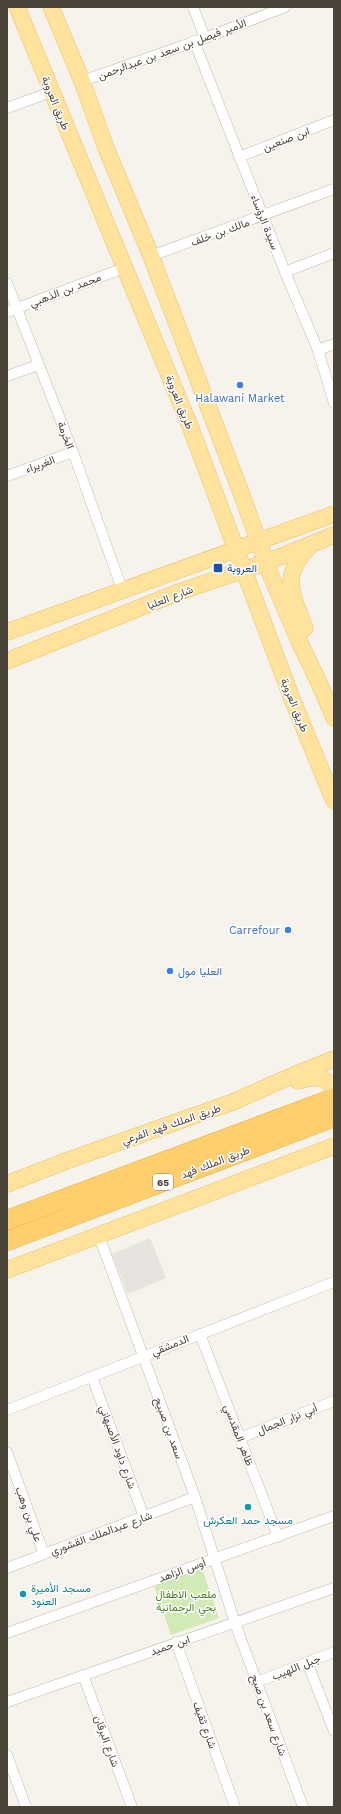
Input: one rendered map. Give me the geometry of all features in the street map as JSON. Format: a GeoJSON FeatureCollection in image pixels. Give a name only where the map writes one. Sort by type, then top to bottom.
{"type":"FeatureCollection","features":[{"type":"Feature","properties":{"kind":"highway","name":"طريق الملك فهد"},"geometry":{"type":"LineString","coordinates":[[7,1220],[334,1098]]}},
{"type":"Feature","properties":{"kind":"highway","name":"طريق الملك فهد"},"geometry":{"type":"LineString","coordinates":[[7,1241],[334,1117]]}},
{"type":"Feature","properties":{"kind":"main road","name":"طريق العروبة"},"geometry":{"type":"LineString","coordinates":[[17,7],[190,426],[292,699],[334,801]]}},
{"type":"Feature","properties":{"kind":"main road"},"geometry":{"type":"LineString","coordinates":[[51,7],[82,81],[106,148],[151,256],[259,542],[299,641],[334,718]]}},
{"type":"Feature","properties":{"kind":"main road","name":"شارع العليا"},"geometry":{"type":"LineString","coordinates":[[7,632],[122,589],[259,542],[334,514]]}},
{"type":"Feature","properties":{"kind":"main road","name":"شارع العليا"},"geometry":{"type":"LineString","coordinates":[[7,660],[179,592],[267,562],[334,535]]}},
{"type":"Feature","properties":{"kind":"main road"},"geometry":{"type":"LineString","coordinates":[[314,542],[300,556],[292,570],[290,589],[320,671],[320,685]]}},
{"type":"Feature","properties":{"kind":"main road","name":"طريق الملك فهد الفرعي"},"geometry":{"type":"LineString","coordinates":[[7,1184],[66,1161],[233,1102],[334,1059]]}},
{"type":"Feature","properties":{"kind":"main road"},"geometry":{"type":"LineString","coordinates":[[233,1102],[271,1092],[317,1076],[329,1084]]}},
{"type":"Feature","properties":{"kind":"main road"},"geometry":{"type":"LineString","coordinates":[[258,1175],[320,1151],[334,1141]]}},
{"type":"Feature","properties":{"kind":"main road"},"geometry":{"type":"LineString","coordinates":[[7,1270],[334,1146]]}},
{"type":"Feature","properties":{"kind":"main road"},"geometry":{"type":"LineString","coordinates":[[258,1175],[298,1168],[334,1157]]}},
{"type":"Feature","properties":{"kind":"street"},"geometry":{"type":"LineString","coordinates":[[193,7],[205,38]]}},
{"type":"Feature","properties":{"kind":"street","name":"الأمير فيصل بن سعد بن عبدالرحمن"},"geometry":{"type":"LineString","coordinates":[[82,81],[205,38],[284,7]]}},
{"type":"Feature","properties":{"kind":"street","name":"سيدة الرؤساء"},"geometry":{"type":"LineString","coordinates":[[194,42],[285,272],[318,350],[334,403]]}},
{"type":"Feature","properties":{"kind":"street"},"geometry":{"type":"LineString","coordinates":[[7,108],[51,92]]}},
{"type":"Feature","properties":{"kind":"street","name":"ابن صنعين"},"geometry":{"type":"LineString","coordinates":[[239,157],[334,120]]}},
{"type":"Feature","properties":{"kind":"street","name":"مالك بن خلف"},"geometry":{"type":"LineString","coordinates":[[151,256],[264,216],[334,189]]}},
{"type":"Feature","properties":{"kind":"street"},"geometry":{"type":"LineString","coordinates":[[285,272],[334,253]]}},
{"type":"Feature","properties":{"kind":"street","name":"محمد بن الذهبي"},"geometry":{"type":"LineString","coordinates":[[12,310],[124,268]]}},
{"type":"Feature","properties":{"kind":"street","name":"الخرمة"},"geometry":{"type":"LineString","coordinates":[[7,283],[12,310],[38,365],[72,452],[122,589]]}},
{"type":"Feature","properties":{"kind":"street"},"geometry":{"type":"LineString","coordinates":[[318,350],[334,344]]}},
{"type":"Feature","properties":{"kind":"street"},"geometry":{"type":"LineString","coordinates":[[7,376],[38,365]]}},
{"type":"Feature","properties":{"kind":"street","name":"الغريراء"},"geometry":{"type":"LineString","coordinates":[[7,476],[72,452]]}},
{"type":"Feature","properties":{"kind":"street","name":"سعد بن صبيح"},"geometry":{"type":"LineString","coordinates":[[98,1236],[195,1497],[235,1623]]}},
{"type":"Feature","properties":{"kind":"street","name":"الدمشقي"},"geometry":{"type":"LineString","coordinates":[[7,1410],[334,1282]]}},
{"type":"Feature","properties":{"kind":"street","name":"ظاهر المقدسي"},"geometry":{"type":"LineString","coordinates":[[200,1334],[278,1537]]}},
{"type":"Feature","properties":{"kind":"street","name":"شارع داود الأصبهاني"},"geometry":{"type":"LineString","coordinates":[[92,1377],[144,1517]]}},
{"type":"Feature","properties":{"kind":"street","name":"أبي نزار الجمال"},"geometry":{"type":"LineString","coordinates":[[240,1438],[334,1401]]}},
{"type":"Feature","properties":{"kind":"street","name":"علي بن وهب"},"geometry":{"type":"LineString","coordinates":[[7,1452],[44,1554]]}},
{"type":"Feature","properties":{"kind":"street","name":"شارع عبدالملك القشوري"},"geometry":{"type":"LineString","coordinates":[[7,1568],[195,1497]]}},
{"type":"Feature","properties":{"kind":"street","name":"أوس الزاهد"},"geometry":{"type":"LineString","coordinates":[[7,1633],[334,1516]]}},
{"type":"Feature","properties":{"kind":"street","name":"ابن حميد"},"geometry":{"type":"LineString","coordinates":[[7,1702],[83,1674],[334,1588]]}},
{"type":"Feature","properties":{"kind":"street","name":"شارع سعد بن صبح"},"geometry":{"type":"LineString","coordinates":[[235,1623],[303,1807]]}},
{"type":"Feature","properties":{"kind":"street","name":"شارع ثقيف"},"geometry":{"type":"LineString","coordinates":[[176,1642],[235,1807]]}},
{"type":"Feature","properties":{"kind":"street","name":"جبل اللهيب"},"geometry":{"type":"LineString","coordinates":[[257,1682],[334,1652]]}},
{"type":"Feature","properties":{"kind":"street"},"geometry":{"type":"LineString","coordinates":[[307,1662],[334,1731]]}},
{"type":"Feature","properties":{"kind":"street","name":"شارع البرقان"},"geometry":{"type":"LineString","coordinates":[[83,1674],[132,1807]]}},
{"type":"Feature","properties":{"kind":"street"},"geometry":{"type":"LineString","coordinates":[[7,1756],[26,1807]]}},
{"type":"Feature","properties":{"kind":"shaded area"},"geometry":{"type":"Polygon","coordinates":[[[150,1238],[166,1278],[128,1294],[112,1254],[150,1238]]]}},
{"type":"Feature","properties":{"kind":"green space","name":"ملعب الاطفال بحي الرحمانية"},"geometry":{"type":"Polygon","coordinates":[[[201,1566],[219,1618],[171,1635],[153,1583],[201,1566]]]}},
{"type":"Feature","properties":{"kind":"place","name":"Halawani Market"},"geometry":{"type":"Point","coordinates":[240,385]}},
{"type":"Feature","properties":{"kind":"place","name":"العروبة"},"geometry":{"type":"Point","coordinates":[218,568]}},
{"type":"Feature","properties":{"kind":"place","name":"Carrefour"},"geometry":{"type":"Point","coordinates":[288,930]}},
{"type":"Feature","properties":{"kind":"place","name":"العليا مول"},"geometry":{"type":"Point","coordinates":[170,971]}},
{"type":"Feature","properties":{"kind":"place","name":"مسجد حمد العكرش"},"geometry":{"type":"Point","coordinates":[248,1507]}},
{"type":"Feature","properties":{"kind":"place","name":"مسجد الأميرة العنود"},"geometry":{"type":"Point","coordinates":[23,1594]}}]}
